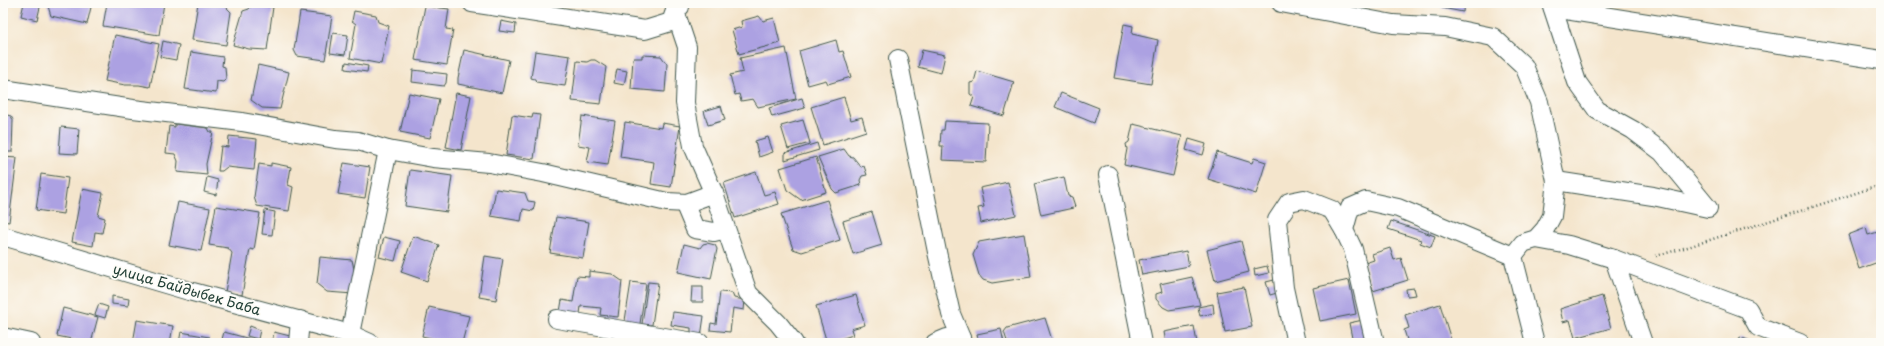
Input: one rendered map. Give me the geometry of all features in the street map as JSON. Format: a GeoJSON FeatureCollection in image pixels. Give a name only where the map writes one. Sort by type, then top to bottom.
{"type":"FeatureCollection","features":[{"type":"Feature","properties":{"kind":"street"},"geometry":{"type":"LineString","coordinates":[[472,3],[645,30],[671,22],[677,7]]}},
{"type":"Feature","properties":{"kind":"street"},"geometry":{"type":"LineString","coordinates":[[1282,3],[1393,24],[1445,27],[1493,37],[1524,66],[1539,102],[1556,181],[1552,216],[1545,229],[1536,239]]}},
{"type":"Feature","properties":{"kind":"street"},"geometry":{"type":"LineString","coordinates":[[1556,181],[1653,196],[1708,208],[1662,152],[1633,130],[1597,110],[1577,82],[1552,5],[1881,60]]}},
{"type":"Feature","properties":{"kind":"street"},"geometry":{"type":"LineString","coordinates":[[677,7],[687,47],[685,103],[693,146],[714,193],[748,293],[778,323],[794,343]]}},
{"type":"Feature","properties":{"kind":"street"},"geometry":{"type":"LineString","coordinates":[[898,59],[951,314],[962,341]]}},
{"type":"Feature","properties":{"kind":"street"},"geometry":{"type":"LineString","coordinates":[[3,89],[133,109],[242,122],[335,139],[358,141],[388,150],[433,158],[489,163],[543,173],[667,202],[684,203],[714,193]]}},
{"type":"Feature","properties":{"kind":"street"},"geometry":{"type":"LineString","coordinates":[[350,334],[388,150]]}},
{"type":"Feature","properties":{"kind":"street"},"geometry":{"type":"LineString","coordinates":[[1108,175],[1142,343]]}},
{"type":"Feature","properties":{"kind":"street"},"geometry":{"type":"LineString","coordinates":[[1296,343],[1284,288],[1277,220],[1288,202],[1304,199],[1332,210],[1344,230],[1353,249],[1375,343]]}},
{"type":"Feature","properties":{"kind":"street"},"geometry":{"type":"LineString","coordinates":[[1344,230],[1350,208],[1366,202],[1398,208],[1513,256]]}},
{"type":"Feature","properties":{"kind":"street"},"geometry":{"type":"LineString","coordinates":[[684,203],[695,229],[714,232],[726,229]]}},
{"type":"Feature","properties":{"kind":"street","name":"улица Байдыбек Баба"},"geometry":{"type":"LineString","coordinates":[[3,236],[189,291],[350,334],[370,343]]}},
{"type":"Feature","properties":{"kind":"street"},"geometry":{"type":"LineString","coordinates":[[1513,256],[1523,243],[1536,239],[1569,245],[1621,261],[1748,309],[1758,327],[1800,343]]}},
{"type":"Feature","properties":{"kind":"street"},"geometry":{"type":"LineString","coordinates":[[1513,256],[1536,343]]}},
{"type":"Feature","properties":{"kind":"street"},"geometry":{"type":"LineString","coordinates":[[1621,261],[1644,343]]}},
{"type":"Feature","properties":{"kind":"street"},"geometry":{"type":"LineString","coordinates":[[557,319],[700,343]]}},
{"type":"Feature","properties":{"kind":"street"},"geometry":{"type":"LineString","coordinates":[[298,343],[300,320]]}},
{"type":"Feature","properties":{"kind":"street"},"geometry":{"type":"LineString","coordinates":[[3,337],[31,343]]}},
{"type":"Feature","properties":{"kind":"street"},"geometry":{"type":"LineString","coordinates":[[935,343],[947,338],[962,341]]}},
{"type":"Feature","properties":{"kind":"path"},"geometry":{"type":"LineString","coordinates":[[1621,261],[1691,246],[1881,185]]}},
{"type":"Feature","properties":{"kind":"building"},"geometry":{"type":"Polygon","coordinates":[[[24,3],[41,3],[37,20],[21,16],[24,3]]]}},
{"type":"Feature","properties":{"kind":"building"},"geometry":{"type":"Polygon","coordinates":[[[47,3],[92,3],[87,24],[51,16],[47,3]]]}},
{"type":"Feature","properties":{"kind":"building"},"geometry":{"type":"Polygon","coordinates":[[[107,3],[164,3],[159,35],[103,26],[107,3]]]}},
{"type":"Feature","properties":{"kind":"building"},"geometry":{"type":"Polygon","coordinates":[[[198,3],[222,3],[231,12],[226,45],[192,40],[198,3]]]}},
{"type":"Feature","properties":{"kind":"building"},"geometry":{"type":"Polygon","coordinates":[[[1443,3],[1464,3],[1463,12],[1442,8],[1443,3]]]}},
{"type":"Feature","properties":{"kind":"building"},"geometry":{"type":"Polygon","coordinates":[[[252,5],[273,7],[267,50],[249,49],[233,45],[243,11],[249,9],[252,5]]]}},
{"type":"Feature","properties":{"kind":"building"},"geometry":{"type":"Polygon","coordinates":[[[425,6],[449,9],[446,29],[453,30],[447,65],[415,60],[425,6]]]}},
{"type":"Feature","properties":{"kind":"building"},"geometry":{"type":"Polygon","coordinates":[[[354,11],[376,15],[378,22],[389,26],[381,64],[350,58],[356,24],[352,21],[354,11]]]}},
{"type":"Feature","properties":{"kind":"building"},"geometry":{"type":"Polygon","coordinates":[[[300,12],[332,16],[325,60],[297,56],[294,50],[300,12]]]}},
{"type":"Feature","properties":{"kind":"building"},"geometry":{"type":"Polygon","coordinates":[[[759,16],[763,21],[774,18],[780,43],[739,54],[732,30],[742,27],[741,21],[759,16]]]}},
{"type":"Feature","properties":{"kind":"building"},"geometry":{"type":"Polygon","coordinates":[[[501,21],[516,24],[515,33],[499,31],[501,21]]]}},
{"type":"Feature","properties":{"kind":"building"},"geometry":{"type":"Polygon","coordinates":[[[1124,24],[1133,26],[1132,34],[1158,40],[1151,84],[1114,78],[1124,24]]]}},
{"type":"Feature","properties":{"kind":"building"},"geometry":{"type":"Polygon","coordinates":[[[333,33],[348,35],[345,55],[330,53],[333,33]]]}},
{"type":"Feature","properties":{"kind":"building"},"geometry":{"type":"Polygon","coordinates":[[[115,35],[159,44],[150,87],[125,85],[105,81],[115,35]]]}},
{"type":"Feature","properties":{"kind":"building"},"geometry":{"type":"Polygon","coordinates":[[[836,40],[839,52],[843,51],[851,77],[828,84],[826,80],[808,85],[799,51],[836,40]]]}},
{"type":"Feature","properties":{"kind":"building"},"geometry":{"type":"Polygon","coordinates":[[[163,41],[179,45],[176,60],[160,57],[163,41]]]}},
{"type":"Feature","properties":{"kind":"building"},"geometry":{"type":"Polygon","coordinates":[[[786,48],[796,99],[758,107],[753,99],[741,101],[739,94],[735,95],[730,75],[743,72],[740,58],[786,48]]]}},
{"type":"Feature","properties":{"kind":"building"},"geometry":{"type":"Polygon","coordinates":[[[464,50],[509,60],[502,93],[458,84],[464,50]]]}},
{"type":"Feature","properties":{"kind":"building"},"geometry":{"type":"Polygon","coordinates":[[[922,50],[945,55],[941,73],[918,67],[922,50]]]}},
{"type":"Feature","properties":{"kind":"building"},"geometry":{"type":"Polygon","coordinates":[[[535,51],[570,56],[565,86],[536,82],[535,79],[531,78],[535,51]]]}},
{"type":"Feature","properties":{"kind":"building"},"geometry":{"type":"Polygon","coordinates":[[[191,52],[223,57],[222,66],[225,67],[226,79],[223,82],[217,81],[216,93],[185,89],[191,52]]]}},
{"type":"Feature","properties":{"kind":"building"},"geometry":{"type":"Polygon","coordinates":[[[642,55],[661,56],[667,64],[665,92],[631,89],[633,58],[642,58],[642,55]]]}},
{"type":"Feature","properties":{"kind":"building"},"geometry":{"type":"Polygon","coordinates":[[[595,60],[606,67],[601,104],[572,101],[577,61],[587,62],[595,60]]]}},
{"type":"Feature","properties":{"kind":"building"},"geometry":{"type":"Polygon","coordinates":[[[346,62],[368,66],[367,72],[345,69],[346,62]]]}},
{"type":"Feature","properties":{"kind":"building"},"geometry":{"type":"Polygon","coordinates":[[[258,65],[289,72],[280,109],[262,108],[251,100],[258,65]]]}},
{"type":"Feature","properties":{"kind":"building"},"geometry":{"type":"Polygon","coordinates":[[[617,69],[627,71],[624,85],[614,83],[617,69]]]}},
{"type":"Feature","properties":{"kind":"building"},"geometry":{"type":"Polygon","coordinates":[[[413,70],[447,74],[446,83],[444,86],[412,82],[413,70]]]}},
{"type":"Feature","properties":{"kind":"building"},"geometry":{"type":"Polygon","coordinates":[[[977,71],[1014,82],[1004,116],[971,106],[974,97],[970,94],[970,83],[974,82],[977,71]]]}},
{"type":"Feature","properties":{"kind":"building"},"geometry":{"type":"Polygon","coordinates":[[[409,93],[439,99],[430,138],[400,132],[409,93]]]}},
{"type":"Feature","properties":{"kind":"building"},"geometry":{"type":"Polygon","coordinates":[[[456,93],[471,96],[461,150],[446,147],[456,93]]]}},
{"type":"Feature","properties":{"kind":"building"},"geometry":{"type":"Polygon","coordinates":[[[1061,93],[1099,108],[1094,123],[1055,107],[1061,93]]]}},
{"type":"Feature","properties":{"kind":"building"},"geometry":{"type":"Polygon","coordinates":[[[844,97],[851,120],[862,117],[866,131],[823,145],[811,107],[844,97]]]}},
{"type":"Feature","properties":{"kind":"building"},"geometry":{"type":"Polygon","coordinates":[[[802,98],[805,108],[772,117],[769,108],[802,98]]]}},
{"type":"Feature","properties":{"kind":"building"},"geometry":{"type":"Polygon","coordinates":[[[721,106],[725,120],[708,125],[704,111],[721,106]]]}},
{"type":"Feature","properties":{"kind":"building"},"geometry":{"type":"Polygon","coordinates":[[[3,114],[11,116],[13,120],[12,152],[3,152],[3,114]]]}},
{"type":"Feature","properties":{"kind":"building"},"geometry":{"type":"Polygon","coordinates":[[[533,114],[540,115],[534,159],[506,155],[512,115],[532,118],[533,114]]]}},
{"type":"Feature","properties":{"kind":"building"},"geometry":{"type":"Polygon","coordinates":[[[582,116],[615,121],[608,165],[587,162],[590,147],[578,145],[582,116]]]}},
{"type":"Feature","properties":{"kind":"building"},"geometry":{"type":"Polygon","coordinates":[[[803,120],[810,143],[788,149],[781,126],[803,120]]]}},
{"type":"Feature","properties":{"kind":"building"},"geometry":{"type":"Polygon","coordinates":[[[945,121],[988,123],[986,162],[942,160],[943,146],[940,146],[941,130],[944,130],[945,121]]]}},
{"type":"Feature","properties":{"kind":"building"},"geometry":{"type":"Polygon","coordinates":[[[625,122],[661,128],[662,123],[680,126],[671,187],[651,184],[654,162],[620,157],[625,122]]]}},
{"type":"Feature","properties":{"kind":"building"},"geometry":{"type":"Polygon","coordinates":[[[175,124],[208,128],[210,132],[213,132],[206,164],[207,175],[177,172],[178,161],[175,154],[166,153],[169,126],[175,127],[175,124]]]}},
{"type":"Feature","properties":{"kind":"building"},"geometry":{"type":"Polygon","coordinates":[[[1133,124],[1182,136],[1173,176],[1124,165],[1127,149],[1126,144],[1129,142],[1133,124]]]}},
{"type":"Feature","properties":{"kind":"building"},"geometry":{"type":"Polygon","coordinates":[[[61,127],[79,129],[77,154],[59,153],[61,127]]]}},
{"type":"Feature","properties":{"kind":"building"},"geometry":{"type":"Polygon","coordinates":[[[229,136],[257,139],[254,170],[227,167],[222,171],[218,171],[221,146],[228,147],[229,136]]]}},
{"type":"Feature","properties":{"kind":"building"},"geometry":{"type":"Polygon","coordinates":[[[768,137],[773,152],[759,157],[755,141],[768,137]]]}},
{"type":"Feature","properties":{"kind":"building"},"geometry":{"type":"Polygon","coordinates":[[[1189,139],[1206,144],[1203,155],[1186,150],[1189,139]]]}},
{"type":"Feature","properties":{"kind":"building"},"geometry":{"type":"Polygon","coordinates":[[[817,143],[819,150],[785,160],[785,153],[817,143]]]}},
{"type":"Feature","properties":{"kind":"building"},"geometry":{"type":"Polygon","coordinates":[[[844,149],[861,167],[864,166],[867,175],[862,176],[860,180],[861,185],[836,193],[832,189],[818,157],[844,149]]]}},
{"type":"Feature","properties":{"kind":"building"},"geometry":{"type":"Polygon","coordinates":[[[1217,152],[1252,163],[1254,158],[1266,162],[1256,194],[1208,179],[1217,152]]]}},
{"type":"Feature","properties":{"kind":"building"},"geometry":{"type":"Polygon","coordinates":[[[3,157],[17,158],[9,222],[3,221],[3,157]]]}},
{"type":"Feature","properties":{"kind":"building"},"geometry":{"type":"Polygon","coordinates":[[[816,157],[826,192],[801,200],[787,190],[780,168],[816,157]]]}},
{"type":"Feature","properties":{"kind":"building"},"geometry":{"type":"Polygon","coordinates":[[[271,163],[291,167],[288,185],[293,187],[289,211],[257,206],[254,197],[259,164],[271,166],[271,163]]]}},
{"type":"Feature","properties":{"kind":"building"},"geometry":{"type":"Polygon","coordinates":[[[344,163],[370,167],[365,198],[338,194],[344,163]]]}},
{"type":"Feature","properties":{"kind":"building"},"geometry":{"type":"Polygon","coordinates":[[[410,170],[452,176],[447,212],[405,206],[410,170]]]}},
{"type":"Feature","properties":{"kind":"building"},"geometry":{"type":"Polygon","coordinates":[[[756,172],[764,195],[775,192],[779,204],[735,218],[724,183],[756,172]]]}},
{"type":"Feature","properties":{"kind":"building"},"geometry":{"type":"Polygon","coordinates":[[[41,174],[68,178],[63,214],[36,210],[41,174]]]}},
{"type":"Feature","properties":{"kind":"building"},"geometry":{"type":"Polygon","coordinates":[[[207,177],[218,180],[216,195],[204,192],[207,177]]]}},
{"type":"Feature","properties":{"kind":"building"},"geometry":{"type":"Polygon","coordinates":[[[1064,177],[1068,196],[1072,197],[1075,206],[1073,208],[1041,215],[1034,184],[1064,177]]]}},
{"type":"Feature","properties":{"kind":"building"},"geometry":{"type":"Polygon","coordinates":[[[1008,182],[1016,215],[981,223],[978,208],[984,207],[980,188],[1008,182]]]}},
{"type":"Feature","properties":{"kind":"building"},"geometry":{"type":"Polygon","coordinates":[[[82,189],[103,193],[98,216],[105,218],[102,233],[95,232],[93,246],[72,242],[82,189]]]}},
{"type":"Feature","properties":{"kind":"building"},"geometry":{"type":"Polygon","coordinates":[[[496,189],[525,193],[528,201],[535,202],[533,211],[523,209],[521,221],[491,216],[496,189]]]}},
{"type":"Feature","properties":{"kind":"building"},"geometry":{"type":"Polygon","coordinates":[[[827,200],[840,240],[802,252],[793,249],[781,214],[827,200]]]}},
{"type":"Feature","properties":{"kind":"building"},"geometry":{"type":"Polygon","coordinates":[[[178,202],[210,208],[201,251],[169,245],[178,202]]]}},
{"type":"Feature","properties":{"kind":"building"},"geometry":{"type":"Polygon","coordinates":[[[216,206],[260,213],[254,250],[250,249],[242,295],[225,292],[232,253],[228,248],[209,245],[216,206]]]}},
{"type":"Feature","properties":{"kind":"building"},"geometry":{"type":"Polygon","coordinates":[[[265,210],[275,212],[272,235],[262,234],[265,210]]]}},
{"type":"Feature","properties":{"kind":"building"},"geometry":{"type":"Polygon","coordinates":[[[872,212],[882,245],[853,254],[843,221],[872,212]]]}},
{"type":"Feature","properties":{"kind":"building"},"geometry":{"type":"Polygon","coordinates":[[[556,217],[589,222],[583,258],[550,253],[556,217]]]}},
{"type":"Feature","properties":{"kind":"building"},"geometry":{"type":"Polygon","coordinates":[[[1391,221],[1435,236],[1431,247],[1420,243],[1421,240],[1388,229],[1391,221]]]}},
{"type":"Feature","properties":{"kind":"building"},"geometry":{"type":"Polygon","coordinates":[[[1866,228],[1868,235],[1881,231],[1881,261],[1859,269],[1848,235],[1866,228]]]}},
{"type":"Feature","properties":{"kind":"building"},"geometry":{"type":"Polygon","coordinates":[[[1024,234],[1031,277],[992,283],[983,280],[979,275],[973,255],[979,242],[1024,234]]]}},
{"type":"Feature","properties":{"kind":"building"},"geometry":{"type":"Polygon","coordinates":[[[413,236],[439,245],[427,281],[401,272],[413,236]]]}},
{"type":"Feature","properties":{"kind":"building"},"geometry":{"type":"Polygon","coordinates":[[[384,237],[400,241],[395,261],[379,257],[384,237]]]}},
{"type":"Feature","properties":{"kind":"building"},"geometry":{"type":"Polygon","coordinates":[[[1241,241],[1249,272],[1215,281],[1207,250],[1241,241]]]}},
{"type":"Feature","properties":{"kind":"building"},"geometry":{"type":"Polygon","coordinates":[[[707,243],[715,245],[717,249],[711,279],[678,272],[684,244],[700,248],[703,244],[707,243]]]}},
{"type":"Feature","properties":{"kind":"building"},"geometry":{"type":"Polygon","coordinates":[[[1390,248],[1394,260],[1401,258],[1408,280],[1373,291],[1365,263],[1374,260],[1372,254],[1390,248]]]}},
{"type":"Feature","properties":{"kind":"building"},"geometry":{"type":"Polygon","coordinates":[[[1186,251],[1189,266],[1142,275],[1139,260],[1186,251]]]}},
{"type":"Feature","properties":{"kind":"building"},"geometry":{"type":"Polygon","coordinates":[[[485,256],[503,259],[496,300],[479,297],[485,256]]]}},
{"type":"Feature","properties":{"kind":"building"},"geometry":{"type":"Polygon","coordinates":[[[320,257],[352,260],[355,274],[353,294],[327,292],[317,284],[320,257]]]}},
{"type":"Feature","properties":{"kind":"building"},"geometry":{"type":"Polygon","coordinates":[[[1267,266],[1269,273],[1255,276],[1254,269],[1267,266]]]}},
{"type":"Feature","properties":{"kind":"building"},"geometry":{"type":"Polygon","coordinates":[[[589,271],[612,274],[622,281],[618,317],[600,315],[601,308],[581,306],[580,314],[560,312],[562,300],[573,302],[577,276],[589,277],[589,271]]]}},
{"type":"Feature","properties":{"kind":"building"},"geometry":{"type":"Polygon","coordinates":[[[1192,277],[1200,305],[1169,310],[1163,307],[1156,299],[1156,294],[1162,292],[1160,284],[1192,277]]]}},
{"type":"Feature","properties":{"kind":"building"},"geometry":{"type":"Polygon","coordinates":[[[1274,280],[1277,293],[1270,295],[1266,282],[1274,280]]]}},
{"type":"Feature","properties":{"kind":"building"},"geometry":{"type":"Polygon","coordinates":[[[1349,280],[1356,314],[1320,321],[1313,288],[1349,280]]]}},
{"type":"Feature","properties":{"kind":"building"},"geometry":{"type":"Polygon","coordinates":[[[631,282],[646,284],[639,330],[624,327],[631,282]]]}},
{"type":"Feature","properties":{"kind":"building"},"geometry":{"type":"Polygon","coordinates":[[[648,282],[658,283],[652,325],[642,324],[648,282]]]}},
{"type":"Feature","properties":{"kind":"building"},"geometry":{"type":"Polygon","coordinates":[[[692,287],[703,287],[703,302],[691,302],[692,287]]]}},
{"type":"Feature","properties":{"kind":"building"},"geometry":{"type":"Polygon","coordinates":[[[1244,287],[1252,327],[1225,332],[1217,292],[1244,287]]]}},
{"type":"Feature","properties":{"kind":"building"},"geometry":{"type":"Polygon","coordinates":[[[1414,288],[1416,295],[1407,296],[1406,289],[1414,288]]]}},
{"type":"Feature","properties":{"kind":"building"},"geometry":{"type":"Polygon","coordinates":[[[720,292],[732,293],[734,298],[745,300],[744,310],[733,308],[730,332],[710,330],[711,323],[716,324],[720,292]]]}},
{"type":"Feature","properties":{"kind":"building"},"geometry":{"type":"Polygon","coordinates":[[[856,295],[865,325],[851,329],[853,335],[827,343],[816,306],[856,295]]]}},
{"type":"Feature","properties":{"kind":"building"},"geometry":{"type":"Polygon","coordinates":[[[112,296],[129,299],[128,306],[112,304],[112,296]]]}},
{"type":"Feature","properties":{"kind":"building"},"geometry":{"type":"Polygon","coordinates":[[[1602,296],[1611,328],[1575,338],[1570,320],[1563,322],[1560,309],[1602,296]]]}},
{"type":"Feature","properties":{"kind":"building"},"geometry":{"type":"Polygon","coordinates":[[[99,304],[108,307],[105,318],[95,315],[99,304]]]}},
{"type":"Feature","properties":{"kind":"building"},"geometry":{"type":"Polygon","coordinates":[[[1213,304],[1214,313],[1200,316],[1198,307],[1213,304]]]}},
{"type":"Feature","properties":{"kind":"building"},"geometry":{"type":"Polygon","coordinates":[[[1440,304],[1451,340],[1441,343],[1408,343],[1404,330],[1409,328],[1405,315],[1440,304]]]}},
{"type":"Feature","properties":{"kind":"building"},"geometry":{"type":"Polygon","coordinates":[[[429,307],[469,316],[462,343],[452,343],[422,336],[429,307]]]}},
{"type":"Feature","properties":{"kind":"building"},"geometry":{"type":"Polygon","coordinates":[[[63,308],[98,317],[91,343],[57,336],[63,308]]]}},
{"type":"Feature","properties":{"kind":"building"},"geometry":{"type":"Polygon","coordinates":[[[673,312],[704,316],[701,337],[691,336],[691,328],[671,325],[673,312]]]}},
{"type":"Feature","properties":{"kind":"building"},"geometry":{"type":"Polygon","coordinates":[[[1045,318],[1052,340],[1049,341],[1049,343],[1010,343],[1007,341],[1004,332],[1007,328],[1045,318]]]}},
{"type":"Feature","properties":{"kind":"building"},"geometry":{"type":"Polygon","coordinates":[[[137,320],[173,326],[170,343],[133,343],[137,320]]]}},
{"type":"Feature","properties":{"kind":"building"},"geometry":{"type":"Polygon","coordinates":[[[1363,320],[1368,343],[1353,343],[1349,323],[1363,320]]]}},
{"type":"Feature","properties":{"kind":"building"},"geometry":{"type":"Polygon","coordinates":[[[250,326],[260,330],[258,339],[247,336],[250,326]]]}},
{"type":"Feature","properties":{"kind":"building"},"geometry":{"type":"Polygon","coordinates":[[[1194,326],[1197,343],[1166,343],[1164,332],[1194,326]]]}},
{"type":"Feature","properties":{"kind":"building"},"geometry":{"type":"Polygon","coordinates":[[[1001,329],[1004,343],[979,343],[977,334],[1001,329]]]}},
{"type":"Feature","properties":{"kind":"building"},"geometry":{"type":"Polygon","coordinates":[[[181,332],[209,337],[208,343],[179,343],[181,332]]]}},
{"type":"Feature","properties":{"kind":"building"},"geometry":{"type":"Polygon","coordinates":[[[224,332],[258,341],[258,343],[221,343],[224,332]]]}},
{"type":"Feature","properties":{"kind":"building"},"geometry":{"type":"Polygon","coordinates":[[[274,332],[290,336],[288,343],[272,343],[274,332]]]}},
{"type":"Feature","properties":{"kind":"building"},"geometry":{"type":"Polygon","coordinates":[[[1740,337],[1756,343],[1738,343],[1740,337]]]}}]}
